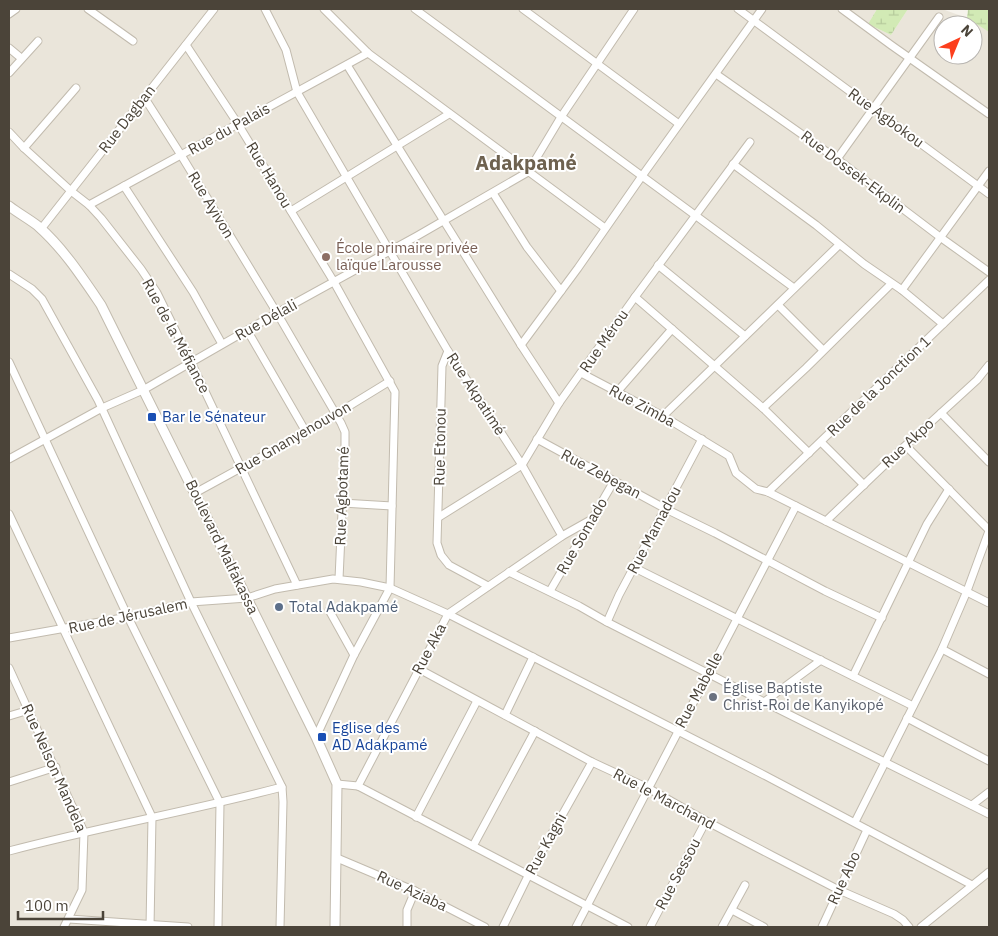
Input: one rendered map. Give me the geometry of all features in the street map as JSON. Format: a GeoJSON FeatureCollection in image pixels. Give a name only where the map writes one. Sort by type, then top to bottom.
{"type":"FeatureCollection","features":[{"type":"Feature","properties":{"kind":"street"},"geometry":{"type":"LineString","coordinates":[[9,14],[16,9]]}},
{"type":"Feature","properties":{"kind":"street"},"geometry":{"type":"LineString","coordinates":[[88,9],[133,40]]}},
{"type":"Feature","properties":{"kind":"street","name":"Rue Dagban"},"geometry":{"type":"LineString","coordinates":[[40,229],[214,9]]}},
{"type":"Feature","properties":{"kind":"street","name":"Rue Akpatimé"},"geometry":{"type":"LineString","coordinates":[[265,9],[286,50],[297,92],[448,351],[522,465],[562,536]]}},
{"type":"Feature","properties":{"kind":"street"},"geometry":{"type":"LineString","coordinates":[[324,9],[368,53],[606,228]]}},
{"type":"Feature","properties":{"kind":"street"},"geometry":{"type":"LineString","coordinates":[[415,9],[794,288]]}},
{"type":"Feature","properties":{"kind":"street"},"geometry":{"type":"LineString","coordinates":[[523,9],[679,124]]}},
{"type":"Feature","properties":{"kind":"street"},"geometry":{"type":"LineString","coordinates":[[528,172],[561,117],[634,9]]}},
{"type":"Feature","properties":{"kind":"street","name":"Rue Agbokou"},"geometry":{"type":"LineString","coordinates":[[738,9],[989,194]]}},
{"type":"Feature","properties":{"kind":"street"},"geometry":{"type":"LineString","coordinates":[[521,345],[762,9]]}},
{"type":"Feature","properties":{"kind":"street"},"geometry":{"type":"LineString","coordinates":[[842,9],[989,114]]}},
{"type":"Feature","properties":{"kind":"street"},"geometry":{"type":"LineString","coordinates":[[837,159],[933,25]]}},
{"type":"Feature","properties":{"kind":"street"},"geometry":{"type":"LineString","coordinates":[[9,73],[38,41]]}},
{"type":"Feature","properties":{"kind":"street","name":"Rue Hanou"},"geometry":{"type":"LineString","coordinates":[[186,45],[238,124],[334,282],[390,381]]}},
{"type":"Feature","properties":{"kind":"street"},"geometry":{"type":"LineString","coordinates":[[9,48],[21,58]]}},
{"type":"Feature","properties":{"kind":"street","name":"Rue du Palais"},"geometry":{"type":"LineString","coordinates":[[89,205],[368,53]]}},
{"type":"Feature","properties":{"kind":"street"},"geometry":{"type":"LineString","coordinates":[[347,65],[559,403]]}},
{"type":"Feature","properties":{"kind":"street","name":"Rue Dossek-Ekplin"},"geometry":{"type":"LineString","coordinates":[[716,74],[837,159],[989,272]]}},
{"type":"Feature","properties":{"kind":"street"},"geometry":{"type":"LineString","coordinates":[[24,148],[76,88]]}},
{"type":"Feature","properties":{"kind":"street","name":"Rue Ayivon"},"geometry":{"type":"LineString","coordinates":[[144,97],[277,313],[336,414]]}},
{"type":"Feature","properties":{"kind":"street"},"geometry":{"type":"LineString","coordinates":[[291,212],[450,114]]}},
{"type":"Feature","properties":{"kind":"street","name":"Rue de la Méfiance"},"geometry":{"type":"LineString","coordinates":[[9,132],[71,191],[89,205],[152,285],[242,467],[297,585]]}},
{"type":"Feature","properties":{"kind":"street","name":"Rue Mérou"},"geometry":{"type":"LineString","coordinates":[[439,518],[522,465],[559,403],[658,265],[750,142]]}},
{"type":"Feature","properties":{"kind":"street"},"geometry":{"type":"LineString","coordinates":[[733,164],[816,225],[891,284],[902,290],[943,324]]}},
{"type":"Feature","properties":{"kind":"street"},"geometry":{"type":"LineString","coordinates":[[902,290],[989,171]]}},
{"type":"Feature","properties":{"kind":"street","name":"Rue Délali"},"geometry":{"type":"LineString","coordinates":[[9,459],[102,408],[143,390],[277,313],[445,221],[528,172]]}},
{"type":"Feature","properties":{"kind":"street"},"geometry":{"type":"LineString","coordinates":[[124,186],[193,292],[222,344]]}},
{"type":"Feature","properties":{"kind":"street"},"geometry":{"type":"LineString","coordinates":[[493,193],[527,247],[561,291]]}},
{"type":"Feature","properties":{"kind":"street","name":"Boulevard Malfakassa"},"geometry":{"type":"LineString","coordinates":[[9,206],[40,229],[59,248],[101,305],[316,737],[337,784],[335,927]]}},
{"type":"Feature","properties":{"kind":"street"},"geometry":{"type":"LineString","coordinates":[[663,416],[839,245]]}},
{"type":"Feature","properties":{"kind":"street"},"geometry":{"type":"LineString","coordinates":[[658,265],[745,336]]}},
{"type":"Feature","properties":{"kind":"street"},"geometry":{"type":"LineString","coordinates":[[9,274],[32,289],[42,299],[102,408],[191,602],[282,786],[280,927]]}},
{"type":"Feature","properties":{"kind":"street","name":"Rue de la Jonction 1"},"geometry":{"type":"LineString","coordinates":[[768,492],[989,280]]}},
{"type":"Feature","properties":{"kind":"street"},"geometry":{"type":"LineString","coordinates":[[763,408],[891,284]]}},
{"type":"Feature","properties":{"kind":"street"},"geometry":{"type":"LineString","coordinates":[[635,297],[763,408],[809,453]]}},
{"type":"Feature","properties":{"kind":"street"},"geometry":{"type":"LineString","coordinates":[[778,305],[823,350]]}},
{"type":"Feature","properties":{"kind":"street"},"geometry":{"type":"LineString","coordinates":[[617,392],[672,329]]}},
{"type":"Feature","properties":{"kind":"street"},"geometry":{"type":"LineString","coordinates":[[247,330],[306,432]]}},
{"type":"Feature","properties":{"kind":"street","name":"Rue Etonou"},"geometry":{"type":"LineString","coordinates":[[448,351],[442,366],[437,543],[441,555],[449,565],[488,586]]}},
{"type":"Feature","properties":{"kind":"street"},"geometry":{"type":"LineString","coordinates":[[9,362],[128,617],[220,803],[218,927]]}},
{"type":"Feature","properties":{"kind":"street","name":"Rue Akpo"},"geometry":{"type":"LineString","coordinates":[[826,521],[977,380],[989,365]]}},
{"type":"Feature","properties":{"kind":"street","name":"Rue Zimba"},"geometry":{"type":"LineString","coordinates":[[581,373],[663,416],[729,456],[736,473],[756,489],[768,492],[989,603]]}},
{"type":"Feature","properties":{"kind":"street"},"geometry":{"type":"LineString","coordinates":[[316,737],[354,655],[390,588],[395,395],[390,381]]}},
{"type":"Feature","properties":{"kind":"street","name":"Rue Gnanyenouvon"},"geometry":{"type":"LineString","coordinates":[[194,492],[306,432],[390,381]]}},
{"type":"Feature","properties":{"kind":"street"},"geometry":{"type":"LineString","coordinates":[[941,413],[989,462]]}},
{"type":"Feature","properties":{"kind":"street","name":"Rue Agbotamé"},"geometry":{"type":"LineString","coordinates":[[336,414],[345,432],[339,579]]}},
{"type":"Feature","properties":{"kind":"street","name":"Rue Zebegan"},"geometry":{"type":"LineString","coordinates":[[537,439],[666,509],[882,618]]}},
{"type":"Feature","properties":{"kind":"street","name":"Rue Mamadou"},"geometry":{"type":"LineString","coordinates":[[607,622],[702,439]]}},
{"type":"Feature","properties":{"kind":"street"},"geometry":{"type":"LineString","coordinates":[[821,442],[864,485]]}},
{"type":"Feature","properties":{"kind":"street"},"geometry":{"type":"LineString","coordinates":[[855,822],[942,649],[967,591],[989,531],[906,446]]}},
{"type":"Feature","properties":{"kind":"street","name":"Rue Somado"},"geometry":{"type":"LineString","coordinates":[[550,592],[614,481]]}},
{"type":"Feature","properties":{"kind":"street"},"geometry":{"type":"LineString","coordinates":[[852,676],[927,524],[949,489]]}},
{"type":"Feature","properties":{"kind":"street"},"geometry":{"type":"LineString","coordinates":[[342,503],[392,506]]}},
{"type":"Feature","properties":{"kind":"street","name":"Rue Mabelle"},"geometry":{"type":"LineString","coordinates":[[576,927],[796,506]]}},
{"type":"Feature","properties":{"kind":"street"},"geometry":{"type":"LineString","coordinates":[[9,514],[152,817],[150,926]]}},
{"type":"Feature","properties":{"kind":"street","name":"Rue Aka"},"geometry":{"type":"LineString","coordinates":[[358,786],[448,614],[562,536],[594,518]]}},
{"type":"Feature","properties":{"kind":"street"},"geometry":{"type":"LineString","coordinates":[[634,568],[913,706]]}},
{"type":"Feature","properties":{"kind":"street"},"geometry":{"type":"LineString","coordinates":[[509,572],[989,814]]}},
{"type":"Feature","properties":{"kind":"street","name":"Rue de Jérusalem"},"geometry":{"type":"LineString","coordinates":[[9,638],[64,630],[191,602],[247,598],[297,585],[339,579],[390,588],[448,614],[533,657],[855,822],[972,885]]}},
{"type":"Feature","properties":{"kind":"street"},"geometry":{"type":"LineString","coordinates":[[329,610],[354,655]]}},
{"type":"Feature","properties":{"kind":"street"},"geometry":{"type":"LineString","coordinates":[[942,649],[989,674]]}},
{"type":"Feature","properties":{"kind":"street"},"geometry":{"type":"LineString","coordinates":[[505,715],[533,657]]}},
{"type":"Feature","properties":{"kind":"street"},"geometry":{"type":"LineString","coordinates":[[764,702],[822,660]]}},
{"type":"Feature","properties":{"kind":"street","name":"Rue Nelson Mandela"},"geometry":{"type":"LineString","coordinates":[[9,668],[56,767],[84,832],[82,890],[64,927]]}},
{"type":"Feature","properties":{"kind":"street","name":"Rue le Marchand"},"geometry":{"type":"LineString","coordinates":[[419,669],[592,762],[648,788],[706,821],[839,890],[894,914],[909,927]]}},
{"type":"Feature","properties":{"kind":"street"},"geometry":{"type":"LineString","coordinates":[[416,817],[477,701]]}},
{"type":"Feature","properties":{"kind":"street"},"geometry":{"type":"LineString","coordinates":[[9,716],[29,710]]}},
{"type":"Feature","properties":{"kind":"street"},"geometry":{"type":"LineString","coordinates":[[907,718],[989,761]]}},
{"type":"Feature","properties":{"kind":"street"},"geometry":{"type":"LineString","coordinates":[[473,846],[535,731]]}},
{"type":"Feature","properties":{"kind":"street","name":"Rue Kagni"},"geometry":{"type":"LineString","coordinates":[[502,927],[528,876],[592,762]]}},
{"type":"Feature","properties":{"kind":"street"},"geometry":{"type":"LineString","coordinates":[[9,782],[56,767]]}},
{"type":"Feature","properties":{"kind":"street"},"geometry":{"type":"LineString","coordinates":[[337,784],[358,786],[628,927]]}},
{"type":"Feature","properties":{"kind":"street"},"geometry":{"type":"LineString","coordinates":[[9,850],[220,803],[282,786]]}},
{"type":"Feature","properties":{"kind":"street"},"geometry":{"type":"LineString","coordinates":[[972,805],[989,792]]}},
{"type":"Feature","properties":{"kind":"street","name":"Rue Sessou"},"geometry":{"type":"LineString","coordinates":[[650,927],[706,821]]}},
{"type":"Feature","properties":{"kind":"street","name":"Rue Abo"},"geometry":{"type":"LineString","coordinates":[[822,927],[867,830]]}},
{"type":"Feature","properties":{"kind":"street","name":"Rue Aziaba"},"geometry":{"type":"LineString","coordinates":[[337,858],[415,891],[486,927]]}},
{"type":"Feature","properties":{"kind":"street"},"geometry":{"type":"LineString","coordinates":[[921,927],[989,872]]}},
{"type":"Feature","properties":{"kind":"street"},"geometry":{"type":"LineString","coordinates":[[722,927],[745,885]]}},
{"type":"Feature","properties":{"kind":"street"},"geometry":{"type":"LineString","coordinates":[[407,927],[408,910],[415,891]]}},
{"type":"Feature","properties":{"kind":"street"},"geometry":{"type":"LineString","coordinates":[[732,910],[764,927]]}},
{"type":"Feature","properties":{"kind":"street"},"geometry":{"type":"LineString","coordinates":[[69,919],[150,926],[188,927]]}},
{"type":"Feature","properties":{"kind":"shaded area"},"geometry":{"type":"Polygon","coordinates":[[[9,9],[877,9],[868,24],[891,35],[908,9],[942,9],[959,15],[933,15],[933,65],[983,65],[983,28],[989,30],[989,927],[9,927],[9,9]]]}},
{"type":"Feature","properties":{"kind":"green space"},"geometry":{"type":"Polygon","coordinates":[[[877,9],[908,9],[891,35],[868,24],[877,9]]]}},
{"type":"Feature","properties":{"kind":"green space"},"geometry":{"type":"Polygon","coordinates":[[[968,9],[989,9],[989,32],[983,28],[983,15],[967,15],[968,9]]]}},
{"type":"Feature","properties":{"kind":"place","name":"École primaire privée laïque Larousse"},"geometry":{"type":"Point","coordinates":[326,257]}},
{"type":"Feature","properties":{"kind":"place","name":"Bar le Sénateur"},"geometry":{"type":"Point","coordinates":[152,417]}},
{"type":"Feature","properties":{"kind":"place","name":"Total Adakpamé"},"geometry":{"type":"Point","coordinates":[279,607]}},
{"type":"Feature","properties":{"kind":"place","name":"Église Baptiste Christ-Roi de Kanyikopé"},"geometry":{"type":"Point","coordinates":[713,697]}},
{"type":"Feature","properties":{"kind":"place","name":"Eglise des AD Adakpamé"},"geometry":{"type":"Point","coordinates":[322,737]}},
{"type":"Feature","properties":{"kind":"district","name":"Adakpamé"},"geometry":{"type":"Point","coordinates":[526,163]}}]}
